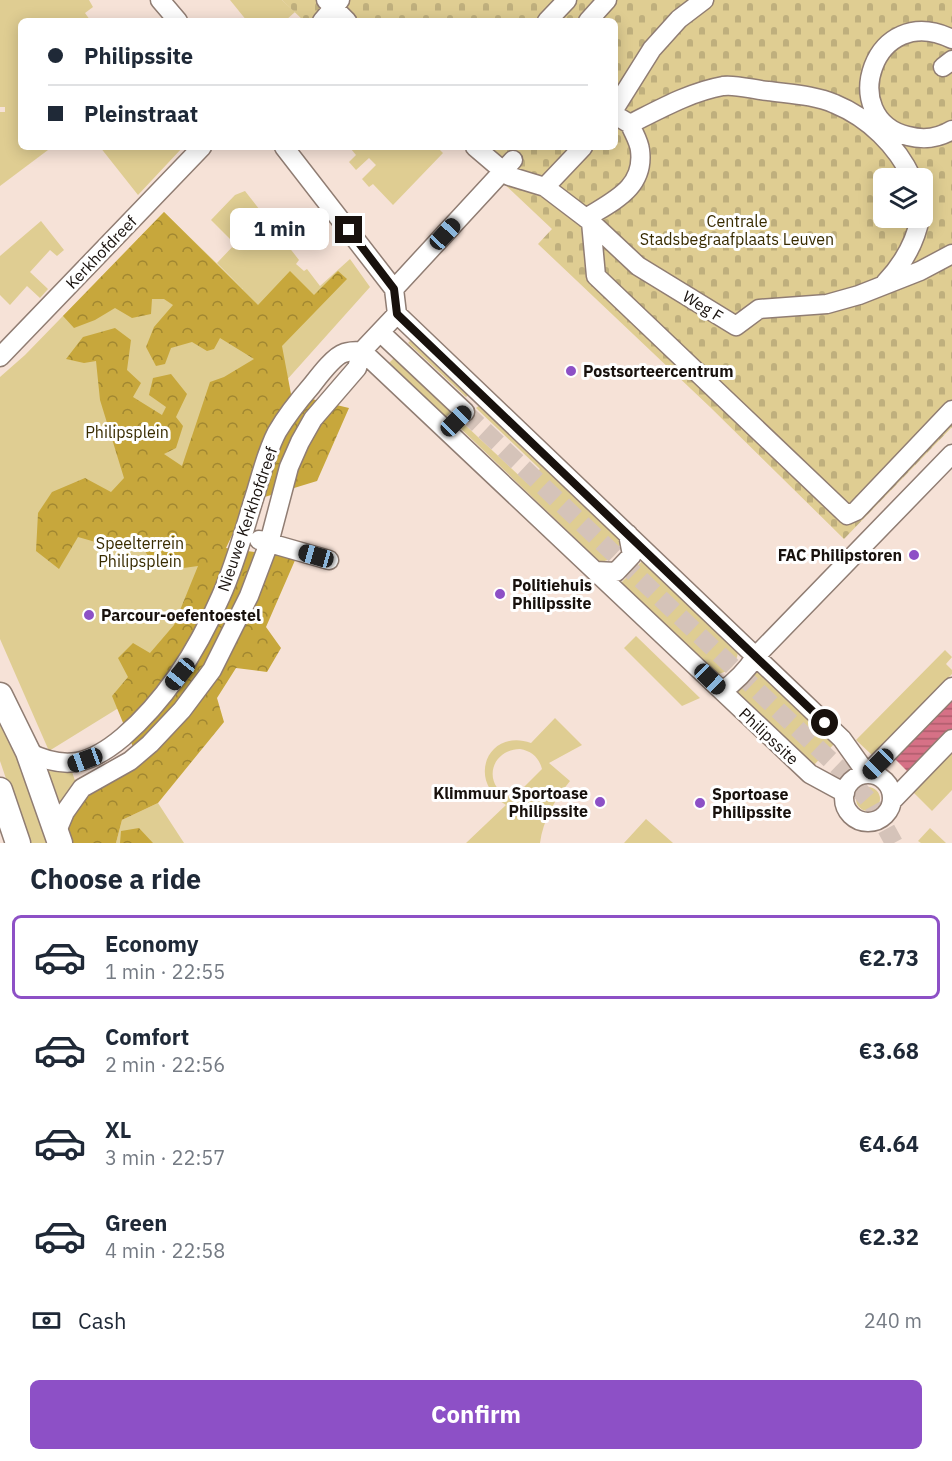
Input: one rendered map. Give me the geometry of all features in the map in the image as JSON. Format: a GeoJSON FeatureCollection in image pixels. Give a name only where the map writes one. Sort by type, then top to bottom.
{"type":"FeatureCollection","features":[{"type":"Feature","properties":{"kind":"main road"},"geometry":{"type":"LineString","coordinates":[[0,695],[28,752],[59,837]]}},
{"type":"Feature","properties":{"kind":"main road"},"geometry":{"type":"LineString","coordinates":[[0,791],[18,843]]}},
{"type":"Feature","properties":{"kind":"street"},"geometry":{"type":"LineString","coordinates":[[160,0],[175,18]]}},
{"type":"Feature","properties":{"kind":"street"},"geometry":{"type":"LineString","coordinates":[[550,18],[567,0]]}},
{"type":"Feature","properties":{"kind":"street"},"geometry":{"type":"LineString","coordinates":[[591,18],[607,0]]}},
{"type":"Feature","properties":{"kind":"street"},"geometry":{"type":"LineString","coordinates":[[618,103],[652,49],[679,19],[704,0]]}},
{"type":"Feature","properties":{"kind":"street"},"geometry":{"type":"LineString","coordinates":[[952,39],[927,31],[900,36],[886,45],[879,54],[872,66],[869,80],[874,108],[882,121],[892,129],[904,135],[932,138],[946,134],[952,129]]}},
{"type":"Feature","properties":{"kind":"street"},"geometry":{"type":"LineString","coordinates":[[908,168],[892,145],[857,116],[835,104],[803,96],[725,86],[622,119],[640,150],[638,176],[626,193],[588,220],[596,276],[847,515],[856,511],[952,410]]}},
{"type":"Feature","properties":{"kind":"street","name":"Kerkhofdreef"},"geometry":{"type":"LineString","coordinates":[[0,357],[199,150]]}},
{"type":"Feature","properties":{"kind":"street"},"geometry":{"type":"LineString","coordinates":[[286,150],[394,289],[397,314],[842,740],[867,774],[875,775],[888,784],[892,801]]}},
{"type":"Feature","properties":{"kind":"street","name":"Weg F"},"geometry":{"type":"LineString","coordinates":[[481,150],[508,165],[509,177],[545,187],[588,220],[638,266],[736,326],[759,309],[827,304],[859,295],[920,271],[952,254]]}},
{"type":"Feature","properties":{"kind":"street"},"geometry":{"type":"LineString","coordinates":[[545,187],[579,150]]}},
{"type":"Feature","properties":{"kind":"street"},"geometry":{"type":"LineString","coordinates":[[394,289],[508,165]]}},
{"type":"Feature","properties":{"kind":"street"},"geometry":{"type":"LineString","coordinates":[[884,284],[900,266],[917,236],[918,228]]}},
{"type":"Feature","properties":{"kind":"street","name":"Nieuwe Kerkhofdreef"},"geometry":{"type":"LineString","coordinates":[[59,837],[65,812],[82,788],[130,761],[150,744],[182,710],[212,670],[249,596],[271,535],[289,467],[300,442],[313,419],[357,368],[363,351],[397,314]]}},
{"type":"Feature","properties":{"kind":"street"},"geometry":{"type":"LineString","coordinates":[[380,332],[465,412]]}},
{"type":"Feature","properties":{"kind":"street","name":"Nieuwe Kerkhofdreef"},"geometry":{"type":"LineString","coordinates":[[28,752],[44,760],[73,764],[115,743],[133,728],[180,674],[191,657],[221,596],[276,434],[295,405],[342,353],[363,351]]}},
{"type":"Feature","properties":{"kind":"street","name":"Philipssite"},"geometry":{"type":"LineString","coordinates":[[363,351],[810,774],[845,793]]}},
{"type":"Feature","properties":{"kind":"street"},"geometry":{"type":"LineString","coordinates":[[447,430],[482,394]]}},
{"type":"Feature","properties":{"kind":"street"},"geometry":{"type":"LineString","coordinates":[[722,691],[747,670],[756,656],[952,454]]}},
{"type":"Feature","properties":{"kind":"street"},"geometry":{"type":"LineString","coordinates":[[245,528],[271,535],[329,560]]}},
{"type":"Feature","properties":{"kind":"street"},"geometry":{"type":"LineString","coordinates":[[595,571],[616,572],[632,555],[628,534]]}},
{"type":"Feature","properties":{"kind":"street"},"geometry":{"type":"LineString","coordinates":[[215,608],[237,620]]}},
{"type":"Feature","properties":{"kind":"street"},"geometry":{"type":"LineString","coordinates":[[952,687],[867,774],[853,779],[845,793],[847,809],[859,820],[867,822],[882,818],[892,801],[952,739]]}},
{"type":"Feature","properties":{"kind":"green space"},"geometry":{"type":"Polygon","coordinates":[[[0,0],[89,0],[93,7],[85,13],[89,18],[18,18],[18,150],[48,150],[0,186],[0,112],[5,112],[5,107],[0,107],[0,0]]]}},
{"type":"Feature","properties":{"kind":"green space"},"geometry":{"type":"Polygon","coordinates":[[[230,0],[282,0],[295,12],[288,18],[245,18],[230,0]]]}},
{"type":"Feature","properties":{"kind":"green space","name":"Centrale Stadsbegraafplaats Leuven"},"geometry":{"type":"Polygon","coordinates":[[[282,0],[952,0],[952,427],[844,539],[710,407],[538,244],[552,229],[468,150],[618,150],[618,18],[301,18],[282,0]]]}},
{"type":"Feature","properties":{"kind":"green space"},"geometry":{"type":"Polygon","coordinates":[[[102,150],[180,150],[138,195],[102,150]]]}},
{"type":"Feature","properties":{"kind":"green space"},"geometry":{"type":"Polygon","coordinates":[[[352,150],[440,150],[443,153],[393,205],[373,184],[369,187],[362,179],[376,165],[369,158],[356,170],[349,162],[356,155],[352,150]]]}},
{"type":"Feature","properties":{"kind":"green space","name":"Philipsplein"},"geometry":{"type":"Polygon","coordinates":[[[245,191],[299,260],[296,264],[304,271],[307,269],[320,286],[350,259],[370,287],[285,382],[167,678],[49,751],[0,639],[0,377],[25,355],[164,212],[243,289],[217,263],[235,244],[211,220],[235,195],[245,191]]]}},
{"type":"Feature","properties":{"kind":"green space"},"geometry":{"type":"Polygon","coordinates":[[[164,212],[258,305],[290,271],[314,295],[338,271],[347,279],[282,346],[291,394],[349,408],[317,481],[248,502],[226,548],[296,558],[266,627],[281,648],[267,672],[236,668],[217,698],[224,722],[158,803],[122,820],[116,843],[60,843],[82,788],[140,764],[112,696],[128,677],[118,658],[133,643],[150,653],[174,625],[198,566],[169,570],[148,556],[138,539],[125,538],[113,547],[78,537],[59,569],[36,551],[38,513],[52,492],[85,478],[111,492],[124,478],[100,400],[96,361],[84,363],[66,359],[83,337],[115,328],[131,340],[127,370],[141,383],[133,397],[162,415],[166,407],[149,395],[153,378],[171,374],[187,394],[176,417],[183,426],[176,448],[164,454],[182,466],[210,382],[224,377],[254,359],[220,338],[214,349],[207,351],[192,342],[171,348],[165,364],[156,366],[146,347],[154,327],[173,305],[164,299],[152,299],[151,314],[132,318],[115,308],[95,320],[74,328],[63,316],[164,212]]]}},
{"type":"Feature","properties":{"kind":"green space"},"geometry":{"type":"Polygon","coordinates":[[[41,221],[64,250],[57,256],[50,250],[30,272],[48,289],[40,298],[27,286],[10,305],[0,295],[0,256],[41,221]]]}},
{"type":"Feature","properties":{"kind":"green space"},"geometry":{"type":"Polygon","coordinates":[[[413,338],[471,392],[466,397],[408,343],[413,338]]]}},
{"type":"Feature","properties":{"kind":"green space"},"geometry":{"type":"Polygon","coordinates":[[[394,358],[451,412],[446,417],[389,363],[394,358]]]}},
{"type":"Feature","properties":{"kind":"green space"},"geometry":{"type":"Polygon","coordinates":[[[481,404],[621,539],[617,552],[612,558],[600,562],[458,426],[462,422],[527,483],[540,469],[476,408],[481,404]]]}},
{"type":"Feature","properties":{"kind":"green space"},"geometry":{"type":"Polygon","coordinates":[[[643,560],[738,651],[736,660],[729,669],[717,674],[621,583],[643,560]]]}},
{"type":"Feature","properties":{"kind":"green space"},"geometry":{"type":"Polygon","coordinates":[[[636,636],[700,698],[682,706],[624,648],[636,636]]]}},
{"type":"Feature","properties":{"kind":"green space"},"geometry":{"type":"Polygon","coordinates":[[[945,650],[952,657],[946,664],[952,670],[952,674],[872,755],[856,740],[945,650]]]}},
{"type":"Feature","properties":{"kind":"green space"},"geometry":{"type":"Polygon","coordinates":[[[755,667],[835,743],[813,766],[733,690],[755,667]]]}},
{"type":"Feature","properties":{"kind":"green space"},"geometry":{"type":"Polygon","coordinates":[[[555,718],[582,745],[549,763],[570,781],[550,810],[540,843],[466,843],[506,805],[494,794],[487,782],[485,770],[487,759],[494,749],[504,743],[516,740],[531,743],[555,718]],[[520,749],[509,751],[501,756],[493,770],[493,779],[497,787],[513,798],[542,769],[534,756],[520,749]]]}},
{"type":"Feature","properties":{"kind":"green space"},"geometry":{"type":"Polygon","coordinates":[[[0,719],[26,779],[48,843],[28,843],[0,761],[0,719]]]}},
{"type":"Feature","properties":{"kind":"green space"},"geometry":{"type":"Polygon","coordinates":[[[952,752],[952,790],[932,811],[913,792],[952,752]]]}},
{"type":"Feature","properties":{"kind":"green space"},"geometry":{"type":"Polygon","coordinates":[[[48,771],[72,772],[77,786],[63,805],[60,803],[48,771]]]}},
{"type":"Feature","properties":{"kind":"green space"},"geometry":{"type":"Polygon","coordinates":[[[868,787],[876,791],[880,799],[876,807],[868,811],[860,807],[856,799],[860,791],[868,787]]]}},
{"type":"Feature","properties":{"kind":"green space"},"geometry":{"type":"Polygon","coordinates":[[[158,803],[184,843],[116,843],[122,820],[158,803]]]}},
{"type":"Feature","properties":{"kind":"green space"},"geometry":{"type":"Polygon","coordinates":[[[646,819],[673,843],[624,843],[646,819]]]}},
{"type":"Feature","properties":{"kind":"green space"},"geometry":{"type":"Polygon","coordinates":[[[139,828],[153,843],[120,843],[121,831],[139,828]]]}},
{"type":"Feature","properties":{"kind":"green space"},"geometry":{"type":"Polygon","coordinates":[[[930,828],[946,843],[918,841],[930,828]]]}},
{"type":"Feature","properties":{"kind":"shaded area"},"geometry":{"type":"Polygon","coordinates":[[[952,696],[952,730],[910,774],[893,757],[952,696]]]}},
{"type":"Feature","properties":{"kind":"tunnel"},"geometry":{"type":"LineString","coordinates":[[465,412],[845,774],[873,805],[894,843]]}},
{"type":"Feature","properties":{"kind":"place","name":"Postsorteercentrum"},"geometry":{"type":"Point","coordinates":[571,371]}},
{"type":"Feature","properties":{"kind":"place","name":"FAC Philipstoren"},"geometry":{"type":"Point","coordinates":[914,555]}},
{"type":"Feature","properties":{"kind":"place","name":"Politiehuis Philipssite"},"geometry":{"type":"Point","coordinates":[500,594]}},
{"type":"Feature","properties":{"kind":"place","name":"Parcour-oefentoestel"},"geometry":{"type":"Point","coordinates":[89,615]}},
{"type":"Feature","properties":{"kind":"place","name":"Klimmuur Sportoase Philipssite"},"geometry":{"type":"Point","coordinates":[600,802]}},
{"type":"Feature","properties":{"kind":"place","name":"Sportoase Philipssite"},"geometry":{"type":"Point","coordinates":[700,803]}},
{"type":"Feature","properties":{"kind":"route"},"geometry":{"type":"LineString","coordinates":[[349,230],[394,289],[397,314],[825,723]]}},
{"type":"Feature","properties":{"kind":"park label","name":"Speelterrein Philipsplein"},"geometry":{"type":"Point","coordinates":[140,552]}}]}
